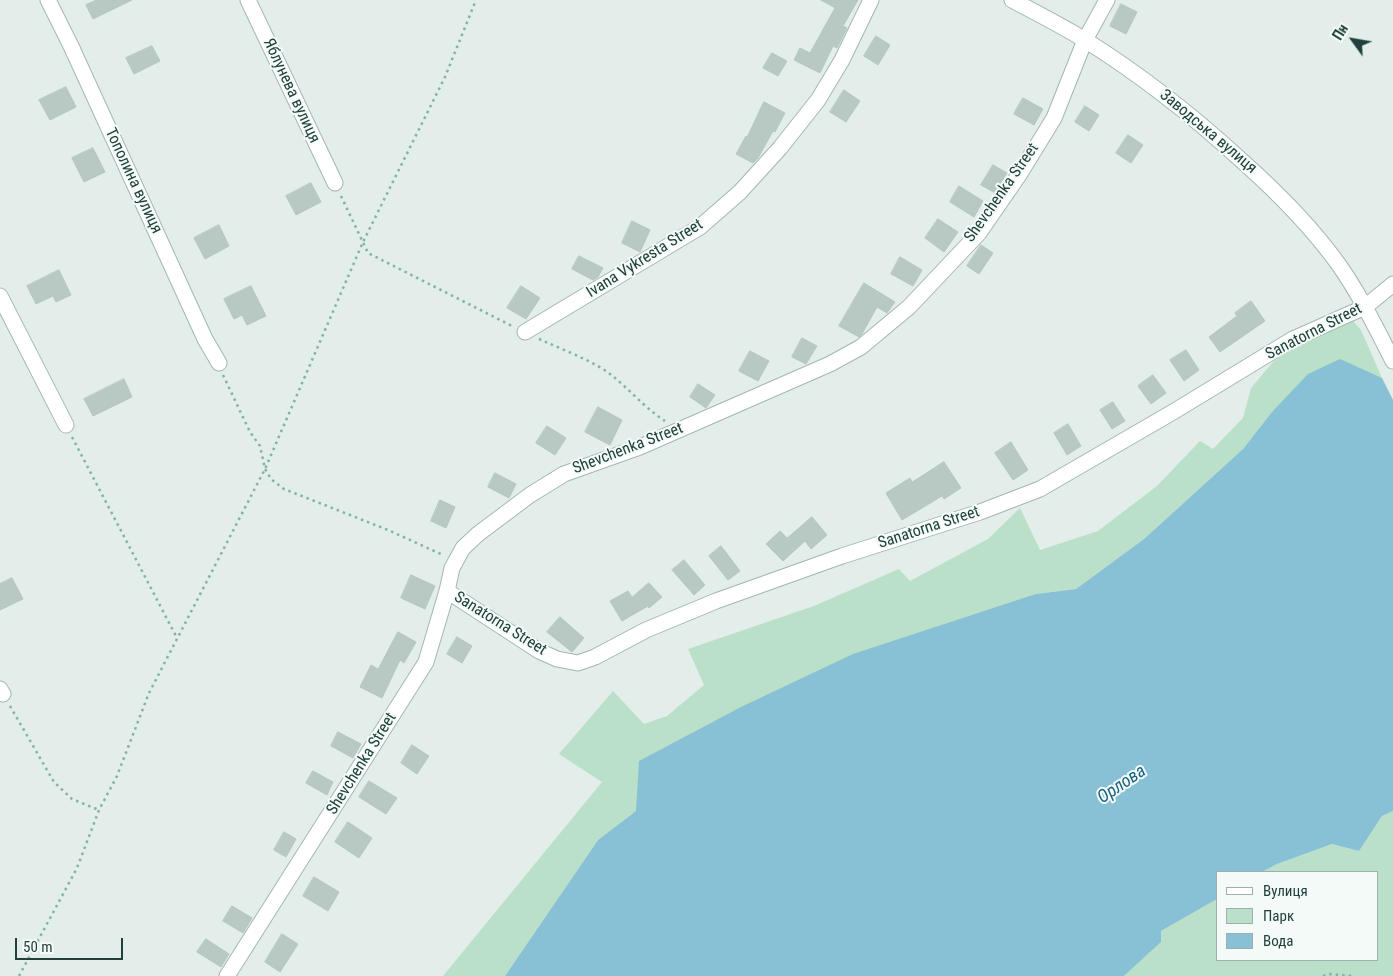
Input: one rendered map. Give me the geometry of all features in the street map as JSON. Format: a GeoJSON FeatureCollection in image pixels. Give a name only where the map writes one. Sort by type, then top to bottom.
{"type":"FeatureCollection","features":[{"type":"Feature","properties":{"kind":"street","name":"Тополина вулиця"},"geometry":{"type":"LineString","coordinates":[[48,0],[220,367]]}},
{"type":"Feature","properties":{"kind":"street","name":"Яблунева вулиця"},"geometry":{"type":"LineString","coordinates":[[248,0],[335,183]]}},
{"type":"Feature","properties":{"kind":"street","name":"Ivana Vykresta Street"},"geometry":{"type":"LineString","coordinates":[[525,332],[700,226],[740,192],[780,148],[818,100],[842,60],[871,0]]}},
{"type":"Feature","properties":{"kind":"street","name":"Заводська вулиця"},"geometry":{"type":"LineString","coordinates":[[1012,0],[1085,40],[1157,89],[1217,138],[1271,187],[1313,232],[1339,265],[1365,307],[1393,361]]}},
{"type":"Feature","properties":{"kind":"street","name":"Shevchenka Street"},"geometry":{"type":"LineString","coordinates":[[227,976],[426,662],[452,568],[463,548],[530,494],[564,474],[640,447],[830,364],[861,347],[908,307],[979,232],[1054,118],[1085,40],[1107,0]]}},
{"type":"Feature","properties":{"kind":"street","name":"Sanatorna Street"},"geometry":{"type":"LineString","coordinates":[[447,591],[539,651],[557,659],[578,663],[595,657],[646,630],[716,600],[842,556],[980,512],[1040,489],[1174,412],[1293,339],[1365,307],[1393,284]]}},
{"type":"Feature","properties":{"kind":"street"},"geometry":{"type":"LineString","coordinates":[[0,296],[66,424]]}},
{"type":"Feature","properties":{"kind":"path"},"geometry":{"type":"LineString","coordinates":[[19,976],[77,868],[98,810],[117,776],[149,693],[265,469],[363,242],[445,77],[476,0]]}},
{"type":"Feature","properties":{"kind":"path"},"geometry":{"type":"LineString","coordinates":[[335,183],[363,242]]}},
{"type":"Feature","properties":{"kind":"path"},"geometry":{"type":"LineString","coordinates":[[220,367],[250,432],[260,446],[265,469],[271,479],[284,489],[388,530],[456,561]]}},
{"type":"Feature","properties":{"kind":"path"},"geometry":{"type":"LineString","coordinates":[[66,424],[177,638]]}},
{"type":"Feature","properties":{"kind":"path"},"geometry":{"type":"LineString","coordinates":[[1,692],[54,782],[72,799],[98,810]]}},
{"type":"Feature","properties":{"kind":"path"},"geometry":{"type":"LineString","coordinates":[[1324,976],[1330,974],[1355,976]]}},
{"type":"Feature","properties":{"kind":"green space"},"geometry":{"type":"Polygon","coordinates":[[[1352,320],[1361,330],[1382,378],[1365,371],[1272,412],[1243,449],[1144,539],[1076,589],[1036,594],[636,811],[598,840],[505,976],[443,976],[602,782],[559,754],[613,691],[644,724],[667,716],[704,685],[688,649],[814,606],[899,569],[910,581],[988,539],[1020,508],[1040,550],[1098,531],[1157,486],[1200,441],[1213,449],[1243,418],[1251,388],[1273,362],[1331,323],[1352,320]]]}},
{"type":"Feature","properties":{"kind":"green space"},"geometry":{"type":"Polygon","coordinates":[[[1393,811],[1393,976],[1124,976],[1161,942],[1161,931],[1216,900],[1216,961],[1378,961],[1378,871],[1264,871],[1277,864],[1332,844],[1359,851],[1382,816],[1393,811]]]}},
{"type":"Feature","properties":{"kind":"water","name":"Орлова"},"geometry":{"type":"Polygon","coordinates":[[[1340,359],[1382,378],[1393,400],[1393,811],[1382,816],[1359,851],[1332,844],[1277,864],[1264,871],[1216,871],[1216,900],[1161,931],[1161,942],[1124,976],[505,976],[598,840],[636,811],[639,761],[741,707],[853,654],[1036,594],[1076,589],[1144,539],[1243,449],[1272,412],[1308,374],[1340,359]]]}},
{"type":"Feature","properties":{"kind":"building"},"geometry":{"type":"Polygon","coordinates":[[[97,0],[132,0],[93,19],[86,5],[97,0]]]}},
{"type":"Feature","properties":{"kind":"building"},"geometry":{"type":"Polygon","coordinates":[[[821,0],[858,0],[843,26],[847,28],[837,48],[833,46],[820,73],[794,60],[800,48],[810,53],[835,8],[821,0]]]}},
{"type":"Feature","properties":{"kind":"building"},"geometry":{"type":"Polygon","coordinates":[[[1121,4],[1137,12],[1126,34],[1110,26],[1121,4]]]}},
{"type":"Feature","properties":{"kind":"building"},"geometry":{"type":"Polygon","coordinates":[[[876,36],[890,45],[878,65],[864,56],[876,36]]]}},
{"type":"Feature","properties":{"kind":"building"},"geometry":{"type":"Polygon","coordinates":[[[152,46],[160,61],[134,74],[126,58],[152,46]]]}},
{"type":"Feature","properties":{"kind":"building"},"geometry":{"type":"Polygon","coordinates":[[[772,53],[787,61],[778,76],[763,68],[772,53]]]}},
{"type":"Feature","properties":{"kind":"building"},"geometry":{"type":"Polygon","coordinates":[[[66,87],[76,107],[50,120],[39,100],[66,87]]]}},
{"type":"Feature","properties":{"kind":"building"},"geometry":{"type":"Polygon","coordinates":[[[844,90],[860,101],[846,122],[830,112],[844,90]]]}},
{"type":"Feature","properties":{"kind":"building"},"geometry":{"type":"Polygon","coordinates":[[[1023,98],[1043,109],[1034,125],[1014,114],[1023,98]]]}},
{"type":"Feature","properties":{"kind":"building"},"geometry":{"type":"Polygon","coordinates":[[[764,102],[785,113],[775,132],[773,131],[758,158],[753,163],[736,154],[747,137],[764,102]]]}},
{"type":"Feature","properties":{"kind":"building"},"geometry":{"type":"Polygon","coordinates":[[[1085,106],[1099,115],[1089,131],[1075,122],[1085,106]]]}},
{"type":"Feature","properties":{"kind":"building"},"geometry":{"type":"Polygon","coordinates":[[[1128,135],[1143,145],[1131,163],[1116,153],[1128,135]]]}},
{"type":"Feature","properties":{"kind":"building"},"geometry":{"type":"Polygon","coordinates":[[[93,148],[105,172],[84,182],[72,158],[93,148]]]}},
{"type":"Feature","properties":{"kind":"building"},"geometry":{"type":"Polygon","coordinates":[[[993,165],[1007,173],[995,193],[981,185],[993,165]]]}},
{"type":"Feature","properties":{"kind":"building"},"geometry":{"type":"Polygon","coordinates":[[[311,183],[321,202],[296,215],[286,196],[311,183]]]}},
{"type":"Feature","properties":{"kind":"building"},"geometry":{"type":"Polygon","coordinates":[[[959,186],[983,201],[974,217],[950,202],[959,186]]]}},
{"type":"Feature","properties":{"kind":"building"},"geometry":{"type":"Polygon","coordinates":[[[938,219],[958,232],[944,252],[925,238],[938,219]]]}},
{"type":"Feature","properties":{"kind":"building"},"geometry":{"type":"Polygon","coordinates":[[[632,221],[650,230],[640,252],[622,243],[632,221]]]}},
{"type":"Feature","properties":{"kind":"building"},"geometry":{"type":"Polygon","coordinates":[[[219,225],[229,246],[205,259],[194,238],[219,225]]]}},
{"type":"Feature","properties":{"kind":"building"},"geometry":{"type":"Polygon","coordinates":[[[981,245],[993,253],[979,274],[967,266],[981,245]]]}},
{"type":"Feature","properties":{"kind":"building"},"geometry":{"type":"Polygon","coordinates":[[[579,256],[603,268],[598,277],[593,280],[572,269],[579,256]]]}},
{"type":"Feature","properties":{"kind":"building"},"geometry":{"type":"Polygon","coordinates":[[[900,257],[922,270],[913,286],[891,274],[900,257]]]}},
{"type":"Feature","properties":{"kind":"building"},"geometry":{"type":"Polygon","coordinates":[[[59,270],[71,295],[56,302],[53,296],[36,304],[27,286],[59,270]]]}},
{"type":"Feature","properties":{"kind":"building"},"geometry":{"type":"Polygon","coordinates":[[[864,283],[895,302],[887,313],[877,307],[859,337],[839,326],[864,283]]]}},
{"type":"Feature","properties":{"kind":"building"},"geometry":{"type":"Polygon","coordinates":[[[251,286],[266,316],[247,325],[242,315],[234,319],[224,299],[251,286]]]}},
{"type":"Feature","properties":{"kind":"building"},"geometry":{"type":"Polygon","coordinates":[[[521,286],[540,298],[526,319],[507,308],[521,286]]]}},
{"type":"Feature","properties":{"kind":"building"},"geometry":{"type":"Polygon","coordinates":[[[1251,301],[1265,321],[1220,352],[1209,337],[1237,316],[1235,313],[1251,301]]]}},
{"type":"Feature","properties":{"kind":"building"},"geometry":{"type":"Polygon","coordinates":[[[802,338],[817,346],[806,364],[792,357],[802,338]]]}},
{"type":"Feature","properties":{"kind":"building"},"geometry":{"type":"Polygon","coordinates":[[[1186,350],[1199,370],[1184,381],[1170,360],[1186,350]]]}},
{"type":"Feature","properties":{"kind":"building"},"geometry":{"type":"Polygon","coordinates":[[[750,351],[769,361],[758,381],[739,371],[750,351]]]}},
{"type":"Feature","properties":{"kind":"building"},"geometry":{"type":"Polygon","coordinates":[[[1153,375],[1166,393],[1151,404],[1138,386],[1153,375]]]}},
{"type":"Feature","properties":{"kind":"building"},"geometry":{"type":"Polygon","coordinates":[[[124,379],[132,397],[93,416],[84,399],[124,379]]]}},
{"type":"Feature","properties":{"kind":"building"},"geometry":{"type":"Polygon","coordinates":[[[698,384],[715,395],[706,408],[690,397],[698,384]]]}},
{"type":"Feature","properties":{"kind":"building"},"geometry":{"type":"Polygon","coordinates":[[[1113,402],[1125,421],[1112,429],[1100,410],[1113,402]]]}},
{"type":"Feature","properties":{"kind":"building"},"geometry":{"type":"Polygon","coordinates":[[[598,407],[622,420],[610,445],[585,432],[598,407]]]}},
{"type":"Feature","properties":{"kind":"building"},"geometry":{"type":"Polygon","coordinates":[[[1068,424],[1081,446],[1067,455],[1054,433],[1068,424]]]}},
{"type":"Feature","properties":{"kind":"building"},"geometry":{"type":"Polygon","coordinates":[[[547,426],[566,438],[555,455],[536,443],[547,426]]]}},
{"type":"Feature","properties":{"kind":"building"},"geometry":{"type":"Polygon","coordinates":[[[1011,442],[1028,470],[1013,480],[995,453],[1011,442]]]}},
{"type":"Feature","properties":{"kind":"building"},"geometry":{"type":"Polygon","coordinates":[[[944,462],[961,488],[944,499],[942,496],[902,520],[886,493],[910,478],[912,482],[944,462]]]}},
{"type":"Feature","properties":{"kind":"building"},"geometry":{"type":"Polygon","coordinates":[[[495,473],[516,484],[509,498],[488,487],[495,473]]]}},
{"type":"Feature","properties":{"kind":"building"},"geometry":{"type":"Polygon","coordinates":[[[440,500],[455,507],[446,528],[431,521],[440,500]]]}},
{"type":"Feature","properties":{"kind":"building"},"geometry":{"type":"Polygon","coordinates":[[[812,517],[827,535],[811,549],[805,541],[783,561],[766,544],[780,531],[787,538],[812,517]]]}},
{"type":"Feature","properties":{"kind":"building"},"geometry":{"type":"Polygon","coordinates":[[[721,546],[740,571],[728,580],[709,556],[721,546]]]}},
{"type":"Feature","properties":{"kind":"building"},"geometry":{"type":"Polygon","coordinates":[[[684,560],[705,585],[694,595],[672,570],[684,560]]]}},
{"type":"Feature","properties":{"kind":"building"},"geometry":{"type":"Polygon","coordinates":[[[411,575],[435,586],[425,609],[401,598],[411,575]]]}},
{"type":"Feature","properties":{"kind":"building"},"geometry":{"type":"Polygon","coordinates":[[[12,578],[23,599],[0,610],[0,584],[12,578]]]}},
{"type":"Feature","properties":{"kind":"building"},"geometry":{"type":"Polygon","coordinates":[[[649,583],[662,597],[649,608],[648,606],[622,621],[610,601],[628,591],[632,597],[649,583]]]}},
{"type":"Feature","properties":{"kind":"building"},"geometry":{"type":"Polygon","coordinates":[[[560,617],[584,638],[572,652],[547,632],[560,617]]]}},
{"type":"Feature","properties":{"kind":"building"},"geometry":{"type":"Polygon","coordinates":[[[398,632],[416,642],[404,663],[400,660],[382,698],[360,687],[371,665],[378,669],[398,632]]]}},
{"type":"Feature","properties":{"kind":"building"},"geometry":{"type":"Polygon","coordinates":[[[457,637],[472,646],[462,663],[447,654],[457,637]]]}},
{"type":"Feature","properties":{"kind":"building"},"geometry":{"type":"Polygon","coordinates":[[[338,732],[361,744],[353,758],[331,746],[338,732]]]}},
{"type":"Feature","properties":{"kind":"building"},"geometry":{"type":"Polygon","coordinates":[[[412,745],[429,756],[417,774],[401,763],[412,745]]]}},
{"type":"Feature","properties":{"kind":"building"},"geometry":{"type":"Polygon","coordinates":[[[313,771],[333,782],[327,795],[306,783],[313,771]]]}},
{"type":"Feature","properties":{"kind":"building"},"geometry":{"type":"Polygon","coordinates":[[[369,781],[397,798],[386,814],[359,797],[369,781]]]}},
{"type":"Feature","properties":{"kind":"building"},"geometry":{"type":"Polygon","coordinates":[[[348,822],[372,838],[359,858],[335,842],[348,822]]]}},
{"type":"Feature","properties":{"kind":"building"},"geometry":{"type":"Polygon","coordinates":[[[284,832],[296,839],[286,857],[274,850],[284,832]]]}},
{"type":"Feature","properties":{"kind":"building"},"geometry":{"type":"Polygon","coordinates":[[[314,877],[339,892],[328,911],[303,896],[314,877]]]}},
{"type":"Feature","properties":{"kind":"building"},"geometry":{"type":"Polygon","coordinates":[[[232,906],[252,918],[243,933],[223,921],[232,906]]]}},
{"type":"Feature","properties":{"kind":"building"},"geometry":{"type":"Polygon","coordinates":[[[282,934],[298,944],[280,972],[265,962],[282,934]]]}},
{"type":"Feature","properties":{"kind":"building"},"geometry":{"type":"Polygon","coordinates":[[[206,939],[229,954],[221,967],[197,952],[206,939]]]}}]}
